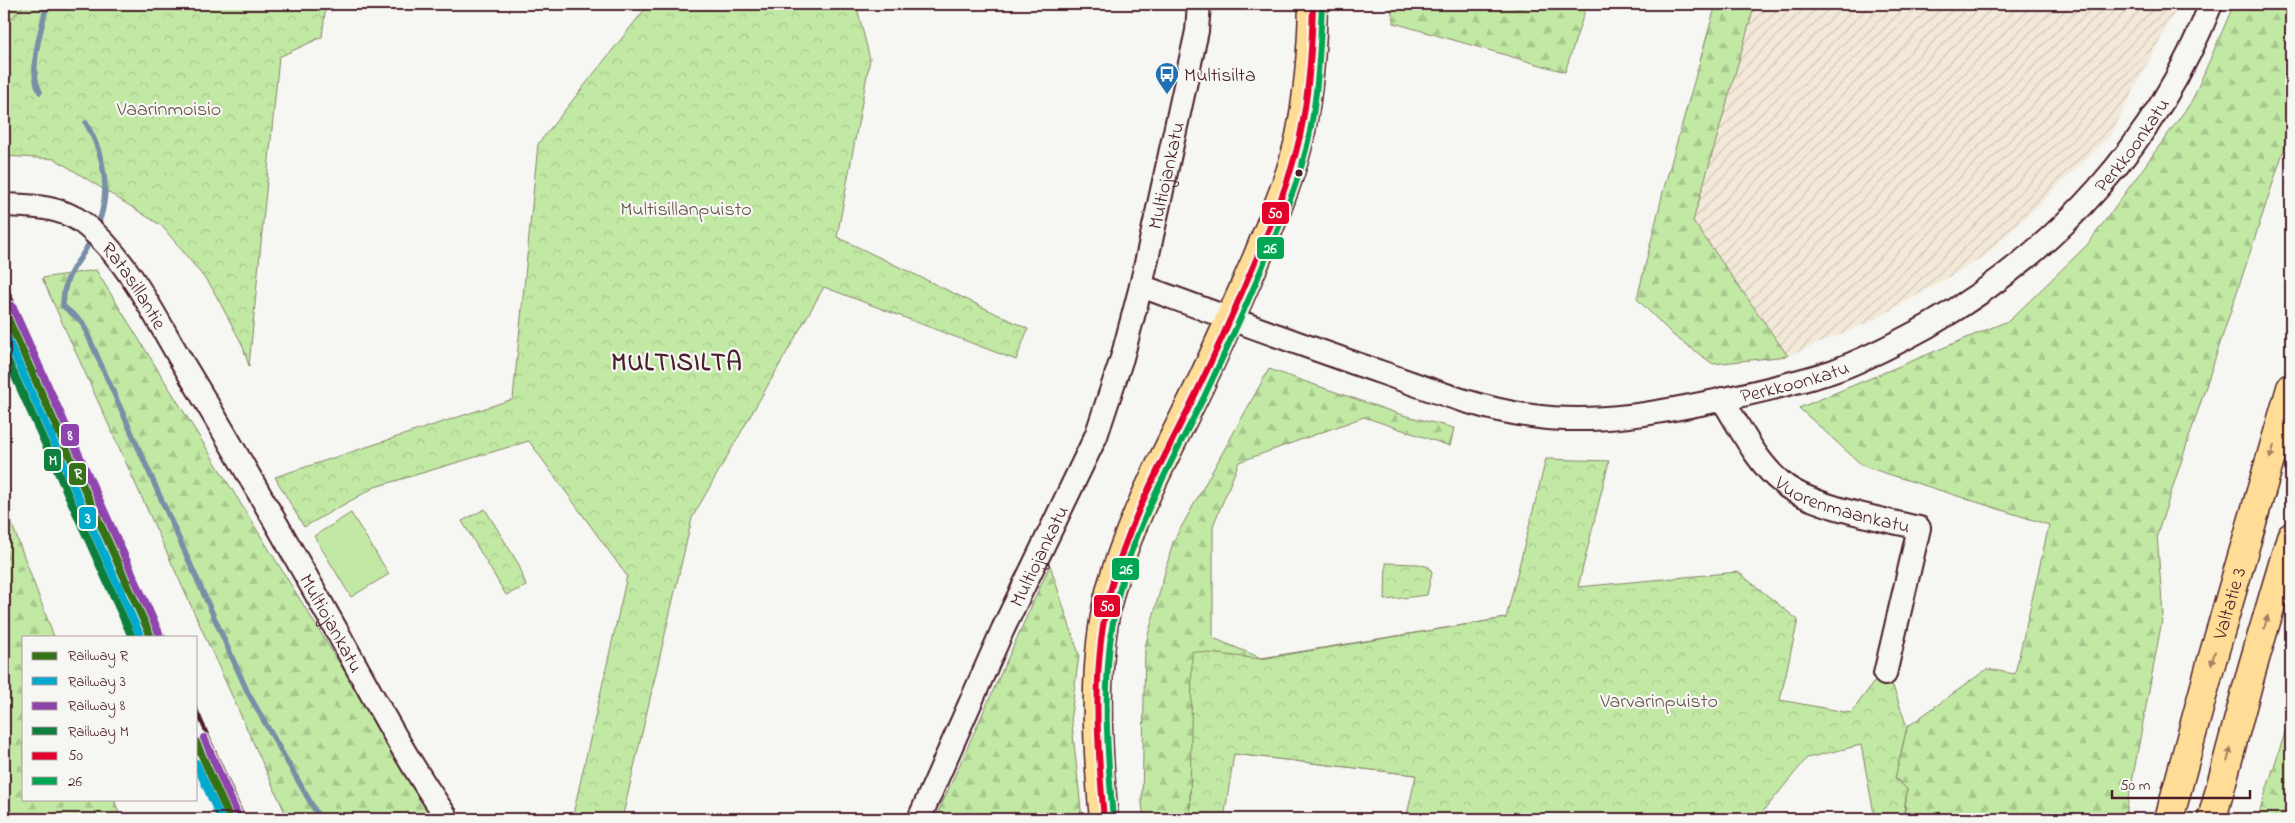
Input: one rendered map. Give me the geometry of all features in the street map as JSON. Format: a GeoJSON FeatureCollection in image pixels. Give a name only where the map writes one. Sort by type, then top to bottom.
{"type":"FeatureCollection","features":[{"type":"Feature","properties":{"kind":"main road"},"geometry":{"type":"LineString","coordinates":[[1104,819],[1098,720],[1103,626],[1111,588],[1142,502],[1231,320],[1282,197],[1299,138],[1312,54],[1314,4]]}},
{"type":"Feature","properties":{"kind":"main road","name":"Valtatie 3"},"geometry":{"type":"LineString","coordinates":[[2169,819],[2212,660],[2291,388]]}},
{"type":"Feature","properties":{"kind":"main road","name":"Valtatie 3"},"geometry":{"type":"LineString","coordinates":[[2212,819],[2252,669],[2291,537]]}},
{"type":"Feature","properties":{"kind":"street","name":"Multiojankatu"},"geometry":{"type":"LineString","coordinates":[[919,819],[1003,629],[1096,436],[1122,358],[1141,286],[1197,30],[1199,4]]}},
{"type":"Feature","properties":{"kind":"street","name":"Perkkoonkatu"},"geometry":{"type":"LineString","coordinates":[[1231,320],[1488,409],[1530,416],[1578,419],[1642,416],[1722,399],[1832,371],[1903,340],[1955,310],[2026,259],[2078,212],[2125,157],[2149,123],[2174,81],[2202,27],[2211,4]]}},
{"type":"Feature","properties":{"kind":"street","name":"Ratasillantie"},"geometry":{"type":"LineString","coordinates":[[4,206],[33,206],[50,209],[66,215],[82,222],[114,252],[220,424]]}},
{"type":"Feature","properties":{"kind":"street"},"geometry":{"type":"LineString","coordinates":[[1141,286],[1231,320]]}},
{"type":"Feature","properties":{"kind":"street","name":"Vuorenmaankatu"},"geometry":{"type":"LineString","coordinates":[[1722,399],[1764,466],[1781,483],[1798,495],[1919,528],[1885,674]]}},
{"type":"Feature","properties":{"kind":"street","name":"Multiojankatu"},"geometry":{"type":"LineString","coordinates":[[220,424],[380,709],[448,819]]}},
{"type":"Feature","properties":{"kind":"shaded area"},"geometry":{"type":"Polygon","coordinates":[[[1755,4],[2179,4],[2110,136],[1984,257],[1870,322],[1788,356],[1693,221],[1755,4]]]}},
{"type":"Feature","properties":{"kind":"green space"},"geometry":{"type":"Polygon","coordinates":[[[4,4],[25,4],[4,27],[4,4]]]}},
{"type":"Feature","properties":{"kind":"green space","name":"Vaarinmoisio"},"geometry":{"type":"Polygon","coordinates":[[[25,4],[326,4],[322,37],[279,57],[249,366],[242,344],[211,286],[162,226],[55,159],[4,156],[4,27],[25,4]]]}},
{"type":"Feature","properties":{"kind":"green space","name":"Multisillanpuisto"},"geometry":{"type":"Polygon","coordinates":[[[649,4],[856,4],[870,59],[837,237],[1028,329],[1016,360],[824,287],[692,518],[622,819],[572,819],[627,576],[529,441],[375,487],[304,527],[275,477],[513,399],[538,144],[649,4]]]}},
{"type":"Feature","properties":{"kind":"green space"},"geometry":{"type":"Polygon","coordinates":[[[1390,4],[1587,4],[1565,72],[1394,23],[1390,4]]]}},
{"type":"Feature","properties":{"kind":"green space"},"geometry":{"type":"Polygon","coordinates":[[[1716,4],[1755,4],[1693,221],[1788,356],[1713,364],[1674,336],[1637,299],[1664,188],[1716,4]]]}},
{"type":"Feature","properties":{"kind":"green space"},"geometry":{"type":"Polygon","coordinates":[[[2234,4],[2291,4],[2291,128],[2157,535],[2163,615],[2125,819],[1904,819],[1907,789],[1895,778],[1907,727],[1987,669],[2015,674],[2049,525],[1863,466],[1799,408],[2010,320],[2088,244],[2192,101],[2234,4]]]}},
{"type":"Feature","properties":{"kind":"green space"},"geometry":{"type":"Polygon","coordinates":[[[96,270],[436,819],[288,819],[42,278],[96,270]]]}},
{"type":"Feature","properties":{"kind":"green space"},"geometry":{"type":"Polygon","coordinates":[[[1269,369],[1399,414],[1454,428],[1450,446],[1364,417],[1239,462],[1213,526],[1213,638],[1261,658],[1506,618],[1416,775],[1234,754],[1190,791],[1190,819],[1144,819],[1142,804],[1145,647],[1173,542],[1269,369]]]}},
{"type":"Feature","properties":{"kind":"green space","name":"Varvarinpuisto"},"geometry":{"type":"Polygon","coordinates":[[[1546,459],[1609,461],[1578,587],[1738,572],[1798,620],[1780,700],[1851,713],[1874,682],[1893,686],[1907,727],[1895,778],[1907,789],[1903,819],[1875,819],[1861,745],[1807,758],[1757,819],[1406,819],[1416,775],[1234,754],[1224,819],[1190,819],[1192,651],[1261,659],[1506,618],[1546,459]]]}},
{"type":"Feature","properties":{"kind":"green space"},"geometry":{"type":"Polygon","coordinates":[[[4,503],[54,636],[22,636],[22,800],[114,800],[121,819],[4,819],[4,503]]]}},
{"type":"Feature","properties":{"kind":"green space"},"geometry":{"type":"Polygon","coordinates":[[[485,509],[519,565],[526,586],[506,595],[462,521],[485,509]]]}},
{"type":"Feature","properties":{"kind":"green space"},"geometry":{"type":"Polygon","coordinates":[[[351,513],[389,574],[351,597],[314,536],[351,513]]]}},
{"type":"Feature","properties":{"kind":"green space"},"geometry":{"type":"Polygon","coordinates":[[[1386,563],[1418,564],[1429,567],[1432,572],[1427,595],[1385,600],[1386,563]]]}},
{"type":"Feature","properties":{"kind":"green space"},"geometry":{"type":"Polygon","coordinates":[[[1050,565],[1079,655],[1071,715],[1082,819],[935,819],[1050,565]]]}},
{"type":"Feature","properties":{"kind":"green space"},"geometry":{"type":"Polygon","coordinates":[[[2291,714],[2291,819],[2258,819],[2260,810],[2291,714]]]}},
{"type":"Feature","properties":{"kind":"waterway"},"geometry":{"type":"LineString","coordinates":[[40,92],[36,83],[35,61],[47,4]]}},
{"type":"Feature","properties":{"kind":"waterway"},"geometry":{"type":"LineString","coordinates":[[86,123],[98,149],[104,175],[104,202],[96,229]]}},
{"type":"Feature","properties":{"kind":"waterway"},"geometry":{"type":"LineString","coordinates":[[92,237],[69,276],[63,306],[82,322],[248,693],[320,819]]}},
{"type":"Feature","properties":{"kind":"railway"},"geometry":{"type":"LineString","coordinates":[[4,282],[164,636]]}},
{"type":"Feature","properties":{"kind":"railway"},"geometry":{"type":"LineString","coordinates":[[198,714],[244,819]]}},
{"type":"Feature","properties":{"kind":"rail line","name":"8"},"geometry":{"type":"LineString","coordinates":[[12,306],[159,633]]}},
{"type":"Feature","properties":{"kind":"rail line","name":"R"},"geometry":{"type":"LineString","coordinates":[[4,310],[151,636]]}},
{"type":"Feature","properties":{"kind":"rail line","name":"3"},"geometry":{"type":"LineString","coordinates":[[4,331],[141,636]]}},
{"type":"Feature","properties":{"kind":"rail line","name":"M"},"geometry":{"type":"LineString","coordinates":[[4,352],[132,636]]}},
{"type":"Feature","properties":{"kind":"rail line","name":"8"},"geometry":{"type":"LineString","coordinates":[[204,738],[238,816]]}},
{"type":"Feature","properties":{"kind":"rail line","name":"R"},"geometry":{"type":"LineString","coordinates":[[198,747],[230,819]]}},
{"type":"Feature","properties":{"kind":"rail line","name":"3"},"geometry":{"type":"LineString","coordinates":[[198,767],[221,819]]}},
{"type":"Feature","properties":{"kind":"transit line","name":"50"},"geometry":{"type":"LineString","coordinates":[[1104,819],[1097,703],[1100,645],[1111,588],[1138,512],[1204,377],[1263,243],[1284,190],[1300,136],[1306,103],[1311,54],[1313,4]]}},
{"type":"Feature","properties":{"kind":"transit line","name":"26"},"geometry":{"type":"LineString","coordinates":[[1113,818],[1108,761],[1107,676],[1109,648],[1119,592],[1126,567],[1145,517],[1238,323],[1297,179],[1306,151],[1315,104],[1322,4]]}},
{"type":"Feature","properties":{"kind":"place","name":"Multisilta"},"geometry":{"type":"Point","coordinates":[1167,95]}},
{"type":"Feature","properties":{"kind":"district","name":"MULTISILTA"},"geometry":{"type":"Point","coordinates":[677,361]}}]}
